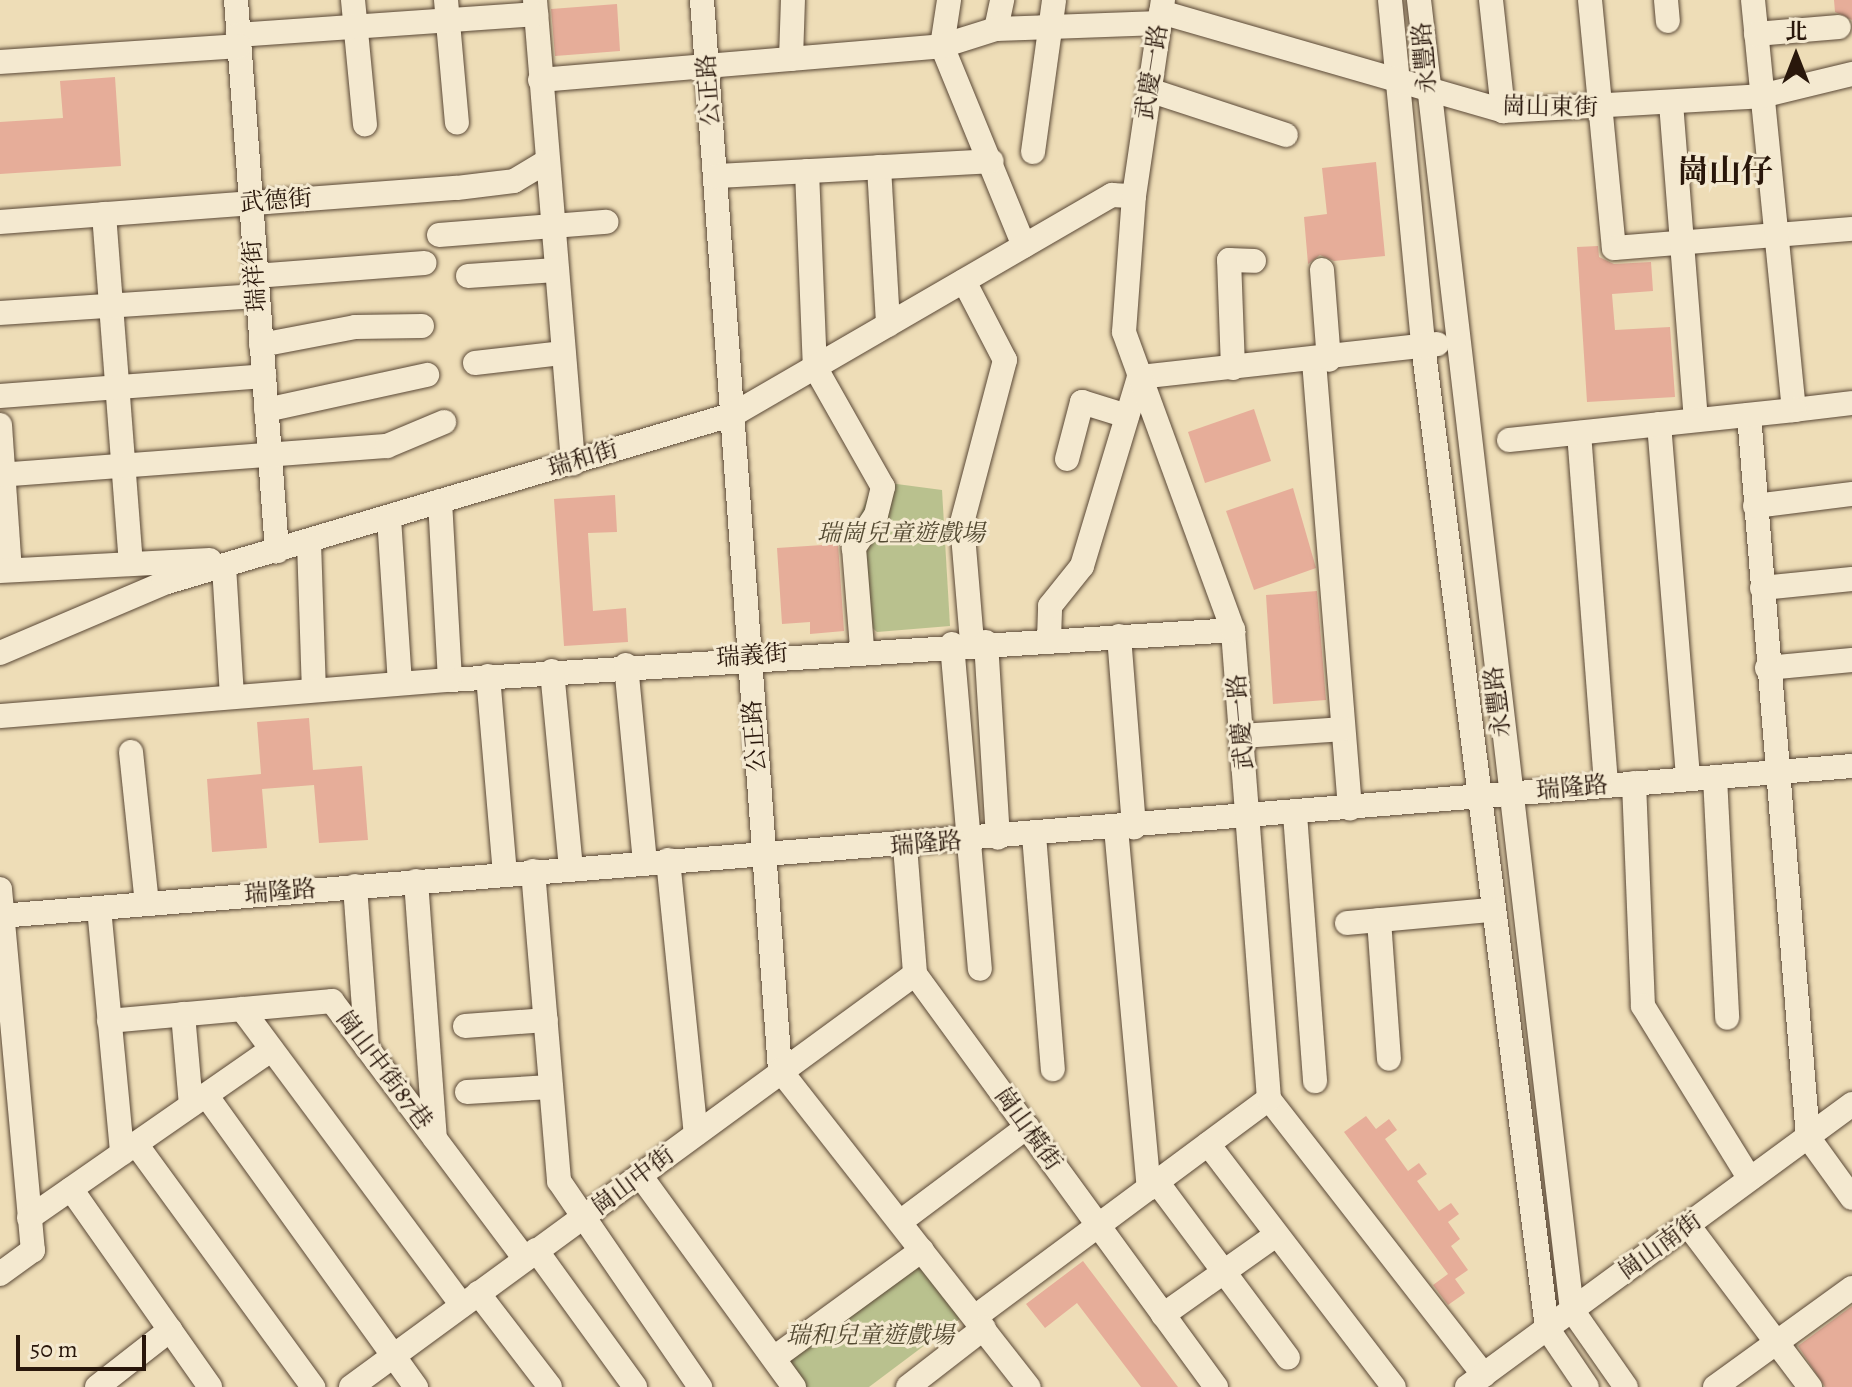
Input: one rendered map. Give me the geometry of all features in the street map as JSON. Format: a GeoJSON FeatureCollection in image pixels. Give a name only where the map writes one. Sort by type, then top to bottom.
{"type":"FeatureCollection","features":[{"type":"Feature","properties":{"kind":"street","name":"瑞祥街"},"geometry":{"type":"LineString","coordinates":[[236,0],[270,454],[266,554]]}},
{"type":"Feature","properties":{"kind":"street"},"geometry":{"type":"LineString","coordinates":[[353,0],[365,124]]}},
{"type":"Feature","properties":{"kind":"street","name":"公正路"},"geometry":{"type":"LineString","coordinates":[[702,0],[780,1070]]}},
{"type":"Feature","properties":{"kind":"street"},"geometry":{"type":"LineString","coordinates":[[791,59],[793,0]]}},
{"type":"Feature","properties":{"kind":"street"},"geometry":{"type":"LineString","coordinates":[[949,0],[942,46],[992,161],[1024,246]]}},
{"type":"Feature","properties":{"kind":"street"},"geometry":{"type":"LineString","coordinates":[[996,29],[1002,0]]}},
{"type":"Feature","properties":{"kind":"street"},"geometry":{"type":"LineString","coordinates":[[1033,152],[1054,0]]}},
{"type":"Feature","properties":{"kind":"street","name":"永豐路"},"geometry":{"type":"LineString","coordinates":[[1390,0],[1423,345],[1491,910],[1547,1328],[1587,1387]]}},
{"type":"Feature","properties":{"kind":"street","name":"永豐路"},"geometry":{"type":"LineString","coordinates":[[1419,0],[1455,342],[1572,1310],[1626,1387]]}},
{"type":"Feature","properties":{"kind":"street"},"geometry":{"type":"LineString","coordinates":[[1491,0],[1503,111]]}},
{"type":"Feature","properties":{"kind":"street"},"geometry":{"type":"LineString","coordinates":[[1590,0],[1614,248],[1852,229]]}},
{"type":"Feature","properties":{"kind":"street"},"geometry":{"type":"LineString","coordinates":[[1753,0],[1794,410]]}},
{"type":"Feature","properties":{"kind":"street"},"geometry":{"type":"LineString","coordinates":[[0,62],[356,27],[447,10],[536,7],[546,162],[573,463]]}},
{"type":"Feature","properties":{"kind":"street"},"geometry":{"type":"LineString","coordinates":[[447,10],[457,123]]}},
{"type":"Feature","properties":{"kind":"street","name":"崗山東街"},"geometry":{"type":"LineString","coordinates":[[540,80],[942,46],[996,29],[1049,27],[1161,12],[1397,84],[1427,87],[1503,111],[1601,108],[1761,96],[1852,74]]}},
{"type":"Feature","properties":{"kind":"street","name":"武慶一路"},"geometry":{"type":"LineString","coordinates":[[1161,12],[1134,196],[1124,332],[1233,630],[1250,817],[1269,1099]]}},
{"type":"Feature","properties":{"kind":"street"},"geometry":{"type":"LineString","coordinates":[[1756,34],[1839,27]]}},
{"type":"Feature","properties":{"kind":"street"},"geometry":{"type":"LineString","coordinates":[[1149,90],[1286,135]]}},
{"type":"Feature","properties":{"kind":"street"},"geometry":{"type":"LineString","coordinates":[[1671,103],[1696,420]]}},
{"type":"Feature","properties":{"kind":"street"},"geometry":{"type":"LineString","coordinates":[[716,176],[992,161]]}},
{"type":"Feature","properties":{"kind":"street","name":"武德街"},"geometry":{"type":"LineString","coordinates":[[0,222],[514,181],[546,162]]}},
{"type":"Feature","properties":{"kind":"street"},"geometry":{"type":"LineString","coordinates":[[879,167],[888,325]]}},
{"type":"Feature","properties":{"kind":"street"},"geometry":{"type":"LineString","coordinates":[[807,171],[815,367],[883,487],[876,515],[854,548],[862,648]]}},
{"type":"Feature","properties":{"kind":"street","name":"瑞和街"},"geometry":{"type":"LineString","coordinates":[[0,653],[164,583],[734,414],[1112,195],[1134,196]]}},
{"type":"Feature","properties":{"kind":"street"},"geometry":{"type":"LineString","coordinates":[[104,214],[131,564]]}},
{"type":"Feature","properties":{"kind":"street"},"geometry":{"type":"LineString","coordinates":[[439,235],[606,222]]}},
{"type":"Feature","properties":{"kind":"street"},"geometry":{"type":"LineString","coordinates":[[1233,368],[1229,260],[1254,261]]}},
{"type":"Feature","properties":{"kind":"street"},"geometry":{"type":"LineString","coordinates":[[0,313],[110,306],[425,263]]}},
{"type":"Feature","properties":{"kind":"street"},"geometry":{"type":"LineString","coordinates":[[468,276],[556,270]]}},
{"type":"Feature","properties":{"kind":"street"},"geometry":{"type":"LineString","coordinates":[[1322,270],[1322,360],[1350,809]]}},
{"type":"Feature","properties":{"kind":"street"},"geometry":{"type":"LineString","coordinates":[[964,281],[1005,360],[962,523],[970,643],[972,840],[980,969]]}},
{"type":"Feature","properties":{"kind":"street"},"geometry":{"type":"LineString","coordinates":[[261,345],[355,327],[422,326]]}},
{"type":"Feature","properties":{"kind":"street"},"geometry":{"type":"LineString","coordinates":[[1049,639],[1050,606],[1082,566],[1139,377],[1322,360],[1455,342]]}},
{"type":"Feature","properties":{"kind":"street"},"geometry":{"type":"LineString","coordinates":[[475,363],[563,353]]}},
{"type":"Feature","properties":{"kind":"street"},"geometry":{"type":"LineString","coordinates":[[266,410],[427,375]]}},
{"type":"Feature","properties":{"kind":"street"},"geometry":{"type":"LineString","coordinates":[[0,396],[264,376]]}},
{"type":"Feature","properties":{"kind":"street"},"geometry":{"type":"LineString","coordinates":[[1067,459],[1082,402],[1127,416]]}},
{"type":"Feature","properties":{"kind":"street"},"geometry":{"type":"LineString","coordinates":[[1509,440],[1852,403]]}},
{"type":"Feature","properties":{"kind":"street"},"geometry":{"type":"LineString","coordinates":[[1749,415],[1767,668],[1808,1137],[1852,1198]]}},
{"type":"Feature","properties":{"kind":"street"},"geometry":{"type":"LineString","coordinates":[[2,475],[387,446],[444,422]]}},
{"type":"Feature","properties":{"kind":"street"},"geometry":{"type":"LineString","coordinates":[[1659,424],[1688,779]]}},
{"type":"Feature","properties":{"kind":"street"},"geometry":{"type":"LineString","coordinates":[[0,425],[5,570],[266,554]]}},
{"type":"Feature","properties":{"kind":"street"},"geometry":{"type":"LineString","coordinates":[[1579,433],[1606,785]]}},
{"type":"Feature","properties":{"kind":"street"},"geometry":{"type":"LineString","coordinates":[[1755,506],[1852,494]]}},
{"type":"Feature","properties":{"kind":"street"},"geometry":{"type":"LineString","coordinates":[[440,501],[450,680]]}},
{"type":"Feature","properties":{"kind":"street"},"geometry":{"type":"LineString","coordinates":[[389,518],[400,683]]}},
{"type":"Feature","properties":{"kind":"street"},"geometry":{"type":"LineString","coordinates":[[309,542],[314,690]]}},
{"type":"Feature","properties":{"kind":"street"},"geometry":{"type":"LineString","coordinates":[[224,566],[232,697]]}},
{"type":"Feature","properties":{"kind":"street"},"geometry":{"type":"LineString","coordinates":[[1762,588],[1852,579]]}},
{"type":"Feature","properties":{"kind":"street","name":"瑞義街"},"geometry":{"type":"LineString","coordinates":[[0,716],[862,648],[1233,630]]}},
{"type":"Feature","properties":{"kind":"street"},"geometry":{"type":"LineString","coordinates":[[1119,636],[1125,828],[1153,1185],[1288,1358]]}},
{"type":"Feature","properties":{"kind":"street"},"geometry":{"type":"LineString","coordinates":[[970,643],[998,838]]}},
{"type":"Feature","properties":{"kind":"street"},"geometry":{"type":"LineString","coordinates":[[1767,668],[1852,660]]}},
{"type":"Feature","properties":{"kind":"street"},"geometry":{"type":"LineString","coordinates":[[626,665],[696,1134]]}},
{"type":"Feature","properties":{"kind":"street"},"geometry":{"type":"LineString","coordinates":[[552,671],[571,868]]}},
{"type":"Feature","properties":{"kind":"street"},"geometry":{"type":"LineString","coordinates":[[488,676],[505,874]]}},
{"type":"Feature","properties":{"kind":"street"},"geometry":{"type":"LineString","coordinates":[[1243,736],[1343,729]]}},
{"type":"Feature","properties":{"kind":"street"},"geometry":{"type":"LineString","coordinates":[[131,752],[147,903]]}},
{"type":"Feature","properties":{"kind":"street","name":"瑞隆路"},"geometry":{"type":"LineString","coordinates":[[1,916],[571,868],[905,846],[1852,766]]}},
{"type":"Feature","properties":{"kind":"street"},"geometry":{"type":"LineString","coordinates":[[1715,777],[1727,1018]]}},
{"type":"Feature","properties":{"kind":"street"},"geometry":{"type":"LineString","coordinates":[[1634,783],[1643,1006],[1750,1179]]}},
{"type":"Feature","properties":{"kind":"street"},"geometry":{"type":"LineString","coordinates":[[1295,814],[1315,1081]]}},
{"type":"Feature","properties":{"kind":"street"},"geometry":{"type":"LineString","coordinates":[[1034,835],[1053,1069]]}},
{"type":"Feature","properties":{"kind":"street"},"geometry":{"type":"LineString","coordinates":[[905,846],[915,974]]}},
{"type":"Feature","properties":{"kind":"street"},"geometry":{"type":"LineString","coordinates":[[533,871],[559,1181],[581,1220],[700,1387]]}},
{"type":"Feature","properties":{"kind":"street"},"geometry":{"type":"LineString","coordinates":[[416,881],[435,1138]]}},
{"type":"Feature","properties":{"kind":"street"},"geometry":{"type":"LineString","coordinates":[[355,886],[367,1048]]}},
{"type":"Feature","properties":{"kind":"street"},"geometry":{"type":"LineString","coordinates":[[0,889],[33,1250],[0,1274]]}},
{"type":"Feature","properties":{"kind":"street"},"geometry":{"type":"LineString","coordinates":[[99,908],[109,1021],[129,1148],[313,1387]]}},
{"type":"Feature","properties":{"kind":"street"},"geometry":{"type":"LineString","coordinates":[[1347,923],[1491,910]]}},
{"type":"Feature","properties":{"kind":"street"},"geometry":{"type":"LineString","coordinates":[[1379,920],[1389,1059]]}},
{"type":"Feature","properties":{"kind":"street","name":"崗山中街"},"geometry":{"type":"LineString","coordinates":[[351,1387],[915,974]]}},
{"type":"Feature","properties":{"kind":"street","name":"崗山橫街"},"geometry":{"type":"LineString","coordinates":[[915,974],[1216,1387]]}},
{"type":"Feature","properties":{"kind":"street","name":"崗山中街87巷"},"geometry":{"type":"LineString","coordinates":[[109,1021],[332,1001],[435,1138],[635,1387]]}},
{"type":"Feature","properties":{"kind":"street"},"geometry":{"type":"LineString","coordinates":[[242,1009],[271,1050],[470,1299],[550,1387]]}},
{"type":"Feature","properties":{"kind":"street"},"geometry":{"type":"LineString","coordinates":[[183,1014],[199,1100],[416,1387]]}},
{"type":"Feature","properties":{"kind":"street"},"geometry":{"type":"LineString","coordinates":[[465,1026],[546,1020]]}},
{"type":"Feature","properties":{"kind":"street"},"geometry":{"type":"LineString","coordinates":[[29,1218],[271,1050]]}},
{"type":"Feature","properties":{"kind":"street"},"geometry":{"type":"LineString","coordinates":[[780,1070],[1029,1387]]}},
{"type":"Feature","properties":{"kind":"street"},"geometry":{"type":"LineString","coordinates":[[467,1092],[551,1087]]}},
{"type":"Feature","properties":{"kind":"street"},"geometry":{"type":"LineString","coordinates":[[908,1387],[1098,1226],[1269,1099],[1476,1381]]}},
{"type":"Feature","properties":{"kind":"street","name":"崗山南街"},"geometry":{"type":"LineString","coordinates":[[1476,1381],[1852,1104]]}},
{"type":"Feature","properties":{"kind":"street"},"geometry":{"type":"LineString","coordinates":[[900,1222],[1027,1127]]}},
{"type":"Feature","properties":{"kind":"street"},"geometry":{"type":"LineString","coordinates":[[1208,1144],[1394,1387]]}},
{"type":"Feature","properties":{"kind":"street"},"geometry":{"type":"LineString","coordinates":[[640,1175],[794,1387]]}},
{"type":"Feature","properties":{"kind":"street"},"geometry":{"type":"LineString","coordinates":[[71,1189],[210,1387]]}},
{"type":"Feature","properties":{"kind":"street"},"geometry":{"type":"LineString","coordinates":[[1688,1225],[1810,1387]]}},
{"type":"Feature","properties":{"kind":"street"},"geometry":{"type":"LineString","coordinates":[[1163,1315],[1276,1235]]}},
{"type":"Feature","properties":{"kind":"street"},"geometry":{"type":"LineString","coordinates":[[774,1358],[922,1250]]}},
{"type":"Feature","properties":{"kind":"street"},"geometry":{"type":"LineString","coordinates":[[1715,1387],[1852,1288]]}},
{"type":"Feature","properties":{"kind":"street"},"geometry":{"type":"LineString","coordinates":[[101,1386],[170,1330]]}},
{"type":"Feature","properties":{"kind":"green space","name":"瑞崗兒童遊戲場"},"geometry":{"type":"Polygon","coordinates":[[[874,481],[942,490],[950,626],[877,632],[868,624],[855,528],[874,481]]]}},
{"type":"Feature","properties":{"kind":"green space","name":"瑞和兒童遊戲場"},"geometry":{"type":"Polygon","coordinates":[[[912,1254],[961,1318],[869,1387],[803,1387],[778,1354],[912,1254]]]}},
{"type":"Feature","properties":{"kind":"building"},"geometry":{"type":"Polygon","coordinates":[[[1834,0],[1852,0],[1852,20],[1835,12],[1834,0]]]}},
{"type":"Feature","properties":{"kind":"building"},"geometry":{"type":"Polygon","coordinates":[[[617,4],[620,51],[555,56],[551,9],[617,4]]]}},
{"type":"Feature","properties":{"kind":"building"},"geometry":{"type":"Polygon","coordinates":[[[115,77],[121,166],[0,174],[0,122],[63,118],[60,81],[115,77]]]}},
{"type":"Feature","properties":{"kind":"building"},"geometry":{"type":"Polygon","coordinates":[[[1376,162],[1385,256],[1334,261],[1320,255],[1308,264],[1304,217],[1327,214],[1322,168],[1376,162]]]}},
{"type":"Feature","properties":{"kind":"building"},"geometry":{"type":"Polygon","coordinates":[[[1598,246],[1599,257],[1614,264],[1651,262],[1653,291],[1612,294],[1615,330],[1670,327],[1675,397],[1587,402],[1577,247],[1598,246]]]}},
{"type":"Feature","properties":{"kind":"building"},"geometry":{"type":"Polygon","coordinates":[[[1254,409],[1271,461],[1205,483],[1188,432],[1254,409]]]}},
{"type":"Feature","properties":{"kind":"building"},"geometry":{"type":"Polygon","coordinates":[[[1293,488],[1316,568],[1254,590],[1226,511],[1293,488]]]}},
{"type":"Feature","properties":{"kind":"building"},"geometry":{"type":"Polygon","coordinates":[[[615,495],[617,532],[588,533],[593,611],[626,608],[628,642],[564,646],[554,499],[615,495]]]}},
{"type":"Feature","properties":{"kind":"building"},"geometry":{"type":"Polygon","coordinates":[[[838,544],[844,631],[810,634],[810,622],[782,624],[777,548],[838,544]]]}},
{"type":"Feature","properties":{"kind":"building"},"geometry":{"type":"Polygon","coordinates":[[[1317,591],[1326,700],[1273,704],[1266,595],[1317,591]]]}},
{"type":"Feature","properties":{"kind":"building"},"geometry":{"type":"Polygon","coordinates":[[[309,718],[313,770],[362,766],[368,840],[319,843],[314,785],[262,789],[267,848],[212,852],[207,779],[261,774],[257,722],[309,718]]]}},
{"type":"Feature","properties":{"kind":"building"},"geometry":{"type":"Polygon","coordinates":[[[1366,1116],[1376,1129],[1389,1119],[1397,1130],[1385,1139],[1408,1171],[1419,1163],[1427,1174],[1417,1181],[1439,1211],[1451,1203],[1459,1214],[1448,1222],[1460,1239],[1451,1246],[1468,1270],[1455,1279],[1465,1293],[1448,1305],[1433,1285],[1448,1274],[1344,1132],[1366,1116]]]}},
{"type":"Feature","properties":{"kind":"building"},"geometry":{"type":"Polygon","coordinates":[[[1083,1261],[1178,1387],[1141,1387],[1077,1303],[1045,1328],[1026,1304],[1083,1261]]]}},
{"type":"Feature","properties":{"kind":"building"},"geometry":{"type":"Polygon","coordinates":[[[1852,1306],[1852,1387],[1825,1387],[1798,1346],[1852,1306]]]}},
{"type":"Feature","properties":{"kind":"district","name":"崗山仔"},"geometry":{"type":"Point","coordinates":[1725,171]}}]}
